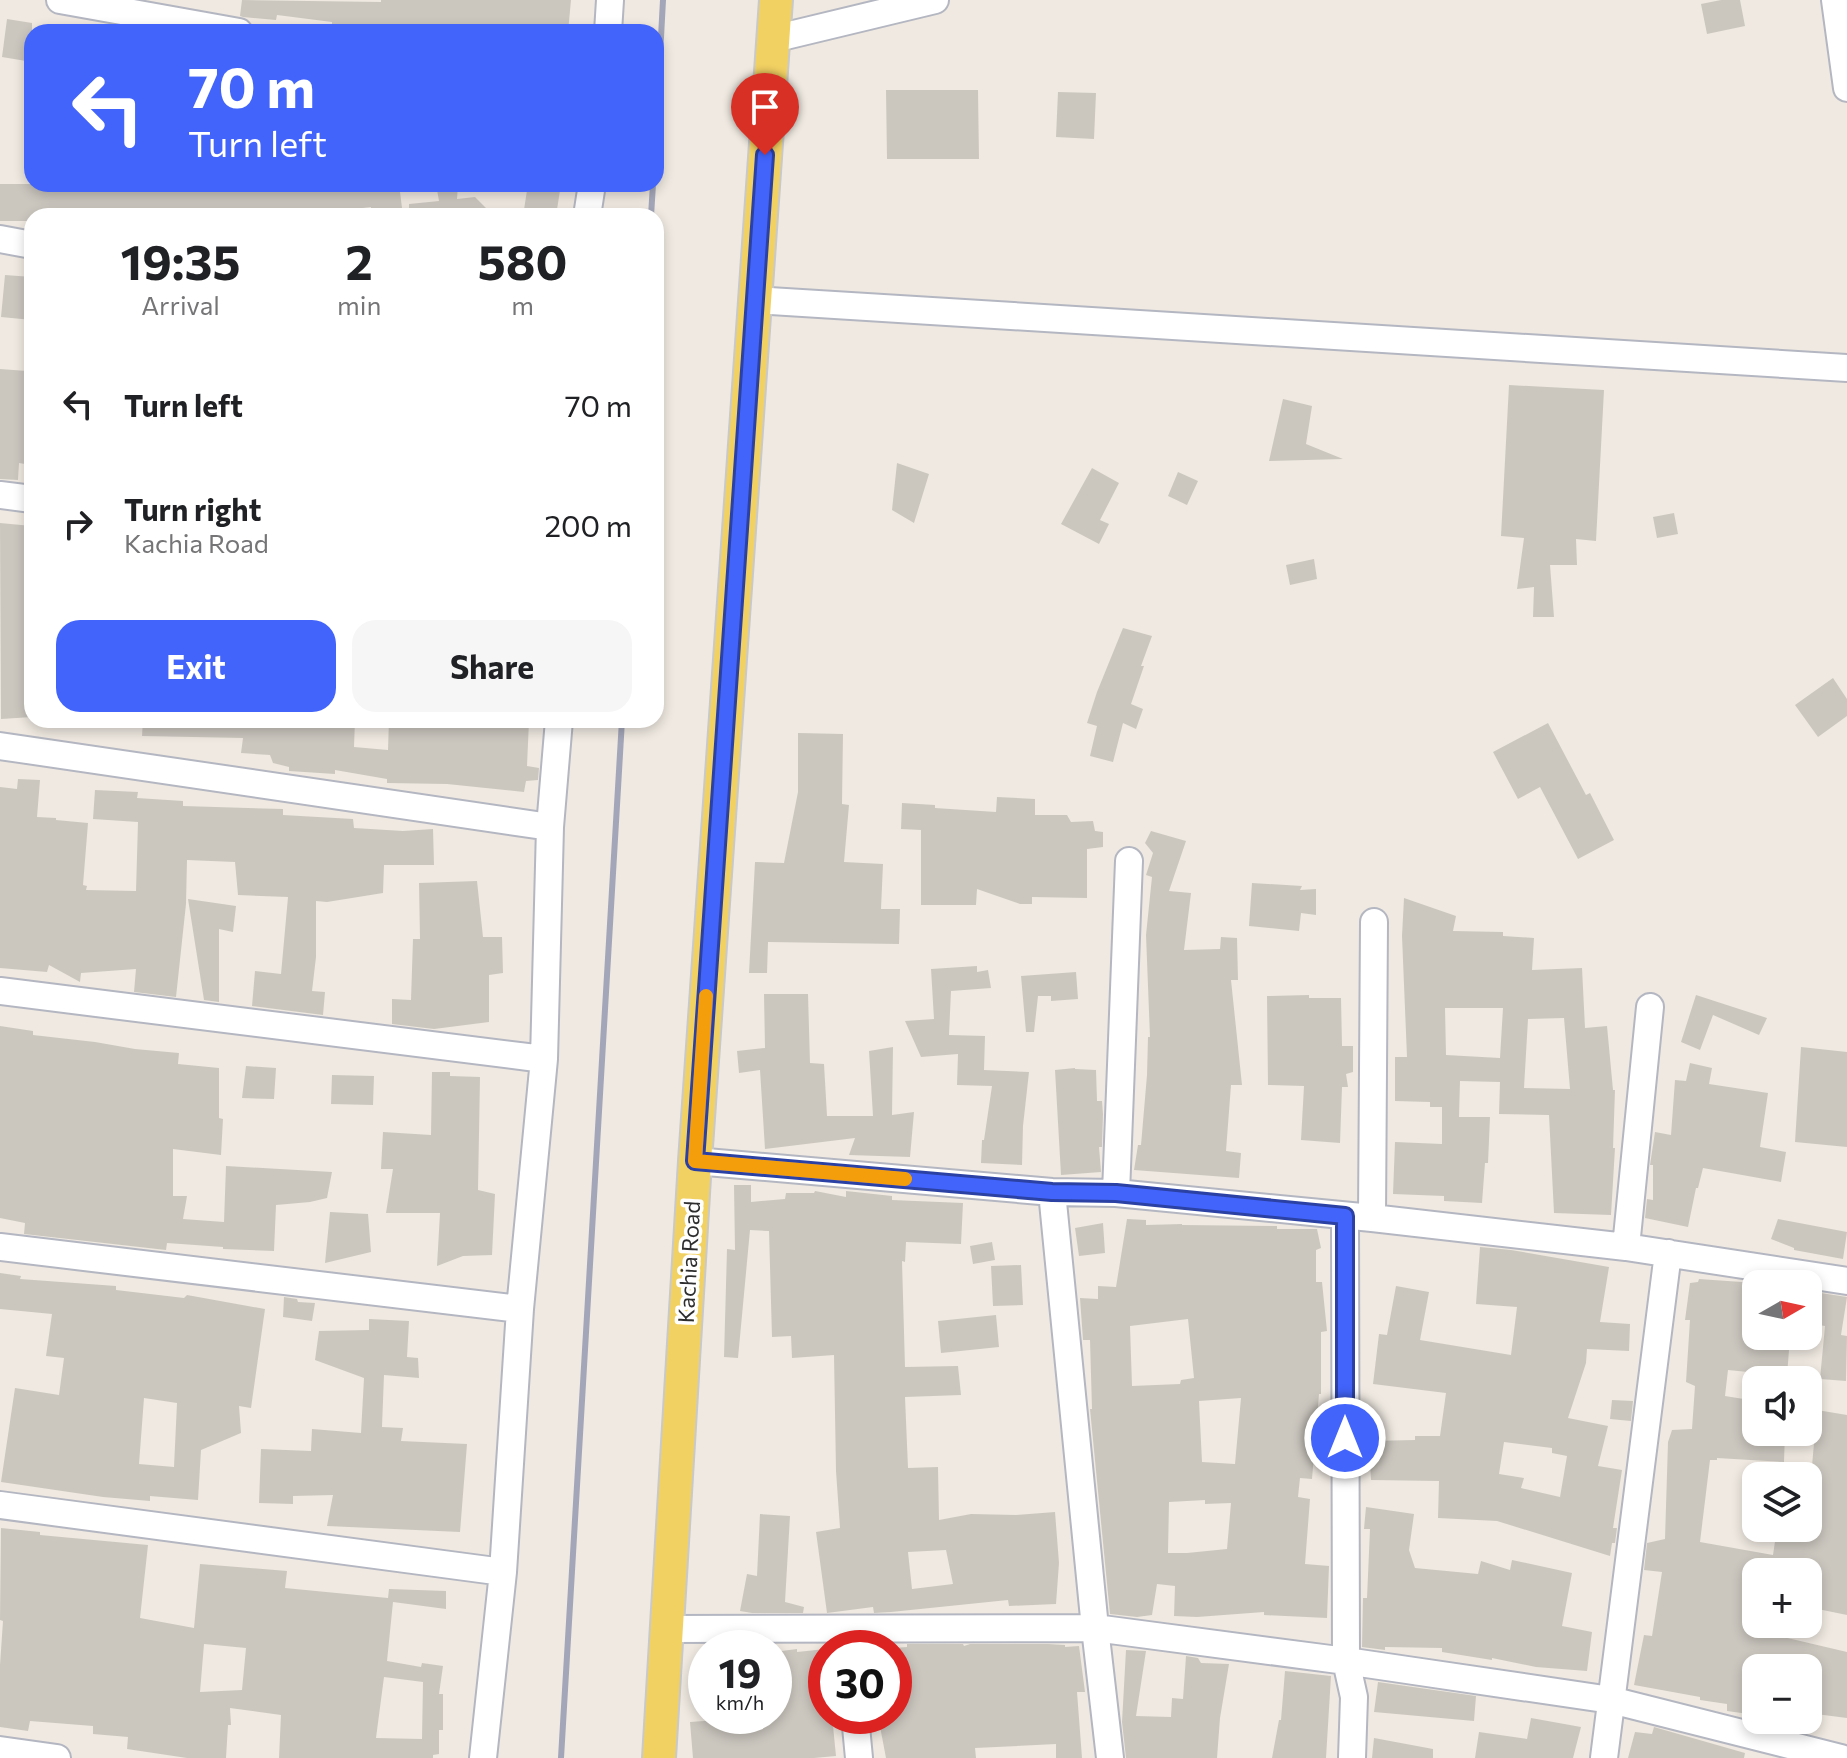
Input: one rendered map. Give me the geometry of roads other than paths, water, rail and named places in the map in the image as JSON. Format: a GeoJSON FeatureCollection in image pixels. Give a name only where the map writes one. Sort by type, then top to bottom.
{"type":"FeatureCollection","features":[{"type":"Feature","properties":{"kind":"main road","name":"Kachia Road"},"geometry":{"type":"LineString","coordinates":[[659,1758],[695,1161],[776,0]]}},
{"type":"Feature","properties":{"kind":"street"},"geometry":{"type":"LineString","coordinates":[[60,0],[194,24]]}},
{"type":"Feature","properties":{"kind":"street"},"geometry":{"type":"LineString","coordinates":[[608,24],[610,0]]}},
{"type":"Feature","properties":{"kind":"street"},"geometry":{"type":"LineString","coordinates":[[773,39],[935,0]]}},
{"type":"Feature","properties":{"kind":"street"},"geometry":{"type":"LineString","coordinates":[[1835,0],[1847,88]]}},
{"type":"Feature","properties":{"kind":"street"},"geometry":{"type":"LineString","coordinates":[[0,239],[24,244]]}},
{"type":"Feature","properties":{"kind":"street"},"geometry":{"type":"LineString","coordinates":[[755,300],[1847,368]]}},
{"type":"Feature","properties":{"kind":"street"},"geometry":{"type":"LineString","coordinates":[[0,495],[24,498]]}},
{"type":"Feature","properties":{"kind":"street"},"geometry":{"type":"LineString","coordinates":[[483,1758],[503,1572],[520,1309],[544,1059],[550,827],[558,728]]}},
{"type":"Feature","properties":{"kind":"street"},"geometry":{"type":"LineString","coordinates":[[0,746],[550,827]]}},
{"type":"Feature","properties":{"kind":"street"},"geometry":{"type":"LineString","coordinates":[[1116,1193],[1129,861]]}},
{"type":"Feature","properties":{"kind":"street"},"geometry":{"type":"LineString","coordinates":[[1372,1218],[1374,922]]}},
{"type":"Feature","properties":{"kind":"street"},"geometry":{"type":"LineString","coordinates":[[0,991],[544,1059]]}},
{"type":"Feature","properties":{"kind":"street"},"geometry":{"type":"LineString","coordinates":[[1626,1247],[1650,1007]]}},
{"type":"Feature","properties":{"kind":"street"},"geometry":{"type":"LineString","coordinates":[[695,1161],[1052,1192],[1116,1193],[1372,1218],[1626,1247],[1847,1281]]}},
{"type":"Feature","properties":{"kind":"street"},"geometry":{"type":"LineString","coordinates":[[1052,1192],[1110,1758]]}},
{"type":"Feature","properties":{"kind":"street"},"geometry":{"type":"LineString","coordinates":[[1345,1216],[1346,1661],[1354,1697],[1352,1758]]}},
{"type":"Feature","properties":{"kind":"street"},"geometry":{"type":"LineString","coordinates":[[0,1247],[520,1309]]}},
{"type":"Feature","properties":{"kind":"street"},"geometry":{"type":"LineString","coordinates":[[1604,1758],[1668,1253]]}},
{"type":"Feature","properties":{"kind":"street"},"geometry":{"type":"LineString","coordinates":[[0,1505],[503,1572]]}},
{"type":"Feature","properties":{"kind":"street"},"geometry":{"type":"LineString","coordinates":[[912,1636],[1095,1628],[1611,1700],[1841,1758]]}},
{"type":"Feature","properties":{"kind":"street"},"geometry":{"type":"LineString","coordinates":[[667,1629],[808,1637]]}},
{"type":"Feature","properties":{"kind":"street"},"geometry":{"type":"LineString","coordinates":[[857,1734],[859,1758]]}},
{"type":"Feature","properties":{"kind":"street"},"geometry":{"type":"LineString","coordinates":[[0,1750],[57,1758]]}},
{"type":"Feature","properties":{"kind":"railway"},"geometry":{"type":"LineString","coordinates":[[662,24],[663,0]]}},
{"type":"Feature","properties":{"kind":"railway"},"geometry":{"type":"LineString","coordinates":[[652,192],[652,208]]}},
{"type":"Feature","properties":{"kind":"railway"},"geometry":{"type":"LineString","coordinates":[[561,1758],[622,728]]}}]}
